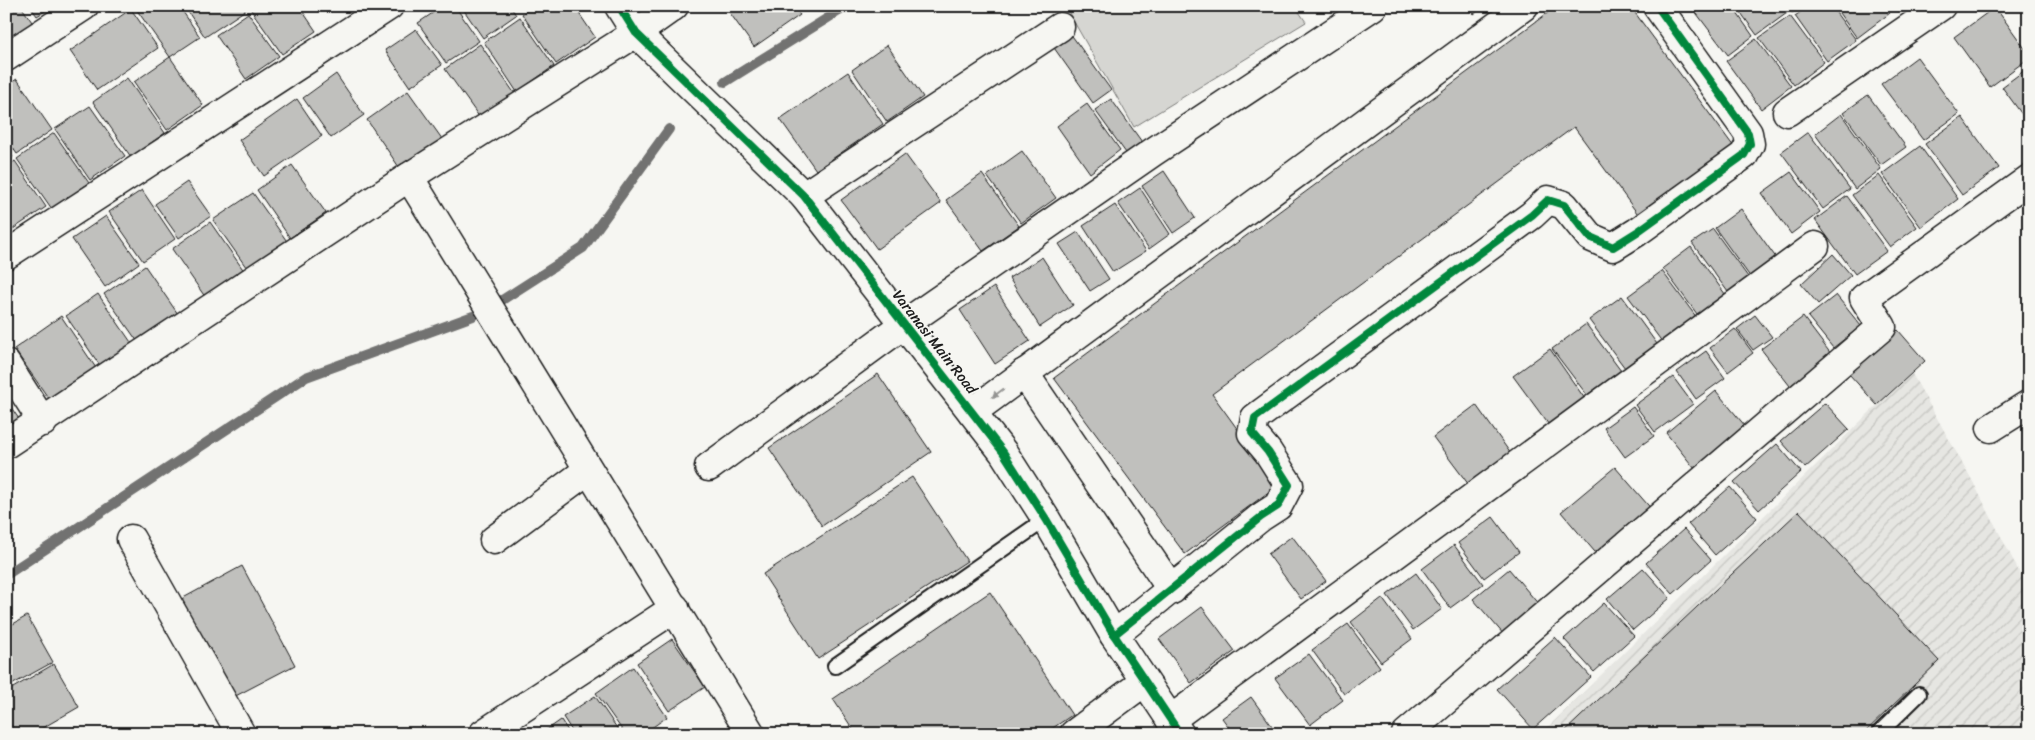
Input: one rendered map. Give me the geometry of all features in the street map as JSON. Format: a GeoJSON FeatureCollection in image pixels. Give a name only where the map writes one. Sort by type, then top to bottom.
{"type":"FeatureCollection","features":[{"type":"Feature","properties":{"kind":"street"},"geometry":{"type":"LineString","coordinates":[[6,58],[84,6]]}},
{"type":"Feature","properties":{"kind":"street"},"geometry":{"type":"LineString","coordinates":[[6,255],[390,6]]}},
{"type":"Feature","properties":{"kind":"street","name":"Varanasi Main Road"},"geometry":{"type":"LineString","coordinates":[[619,6],[636,33],[804,196],[1003,452],[1046,519],[1114,635],[1175,727]]}},
{"type":"Feature","properties":{"kind":"street"},"geometry":{"type":"LineString","coordinates":[[6,444],[43,422],[138,356],[410,177],[636,33],[674,6]]}},
{"type":"Feature","properties":{"kind":"street"},"geometry":{"type":"LineString","coordinates":[[709,467],[903,324],[1145,157],[1373,6]]}},
{"type":"Feature","properties":{"kind":"street"},"geometry":{"type":"LineString","coordinates":[[972,412],[1524,6]]}},
{"type":"Feature","properties":{"kind":"street"},"geometry":{"type":"LineString","coordinates":[[1114,635],[1261,517],[1278,506],[1289,485],[1268,452],[1252,433],[1255,418],[1532,215],[1548,200],[1564,205],[1590,237],[1612,247],[1637,232],[1744,155],[1750,144],[1748,133],[1657,6]]}},
{"type":"Feature","properties":{"kind":"street"},"geometry":{"type":"LineString","coordinates":[[1787,112],[1941,6]]}},
{"type":"Feature","properties":{"kind":"street"},"geometry":{"type":"LineString","coordinates":[[804,196],[1060,27]]}},
{"type":"Feature","properties":{"kind":"street"},"geometry":{"type":"LineString","coordinates":[[410,177],[588,470],[676,608],[752,734]]}},
{"type":"Feature","properties":{"kind":"street"},"geometry":{"type":"LineString","coordinates":[[1406,734],[1882,327],[1864,298],[2029,179]]}},
{"type":"Feature","properties":{"kind":"street"},"geometry":{"type":"LineString","coordinates":[[1175,727],[1815,246]]}},
{"type":"Feature","properties":{"kind":"street"},"geometry":{"type":"LineString","coordinates":[[6,364],[43,422]]}},
{"type":"Feature","properties":{"kind":"street"},"geometry":{"type":"LineString","coordinates":[[1024,373],[1172,590]]}},
{"type":"Feature","properties":{"kind":"street"},"geometry":{"type":"LineString","coordinates":[[1991,428],[2029,404]]}},
{"type":"Feature","properties":{"kind":"street"},"geometry":{"type":"LineString","coordinates":[[494,540],[588,470]]}},
{"type":"Feature","properties":{"kind":"street"},"geometry":{"type":"LineString","coordinates":[[131,539],[242,734]]}},
{"type":"Feature","properties":{"kind":"street"},"geometry":{"type":"LineString","coordinates":[[483,734],[676,608]]}},
{"type":"Feature","properties":{"kind":"street"},"geometry":{"type":"LineString","coordinates":[[1074,734],[1144,682]]}},
{"type":"Feature","properties":{"kind":"lane"},"geometry":{"type":"LineString","coordinates":[[835,666],[1046,519]]}},
{"type":"Feature","properties":{"kind":"lane"},"geometry":{"type":"LineString","coordinates":[[1878,734],[1919,694]]}},
{"type":"Feature","properties":{"kind":"shaded area"},"geometry":{"type":"Polygon","coordinates":[[[1065,6],[1295,6],[1306,22],[1134,127],[1065,6]]]}},
{"type":"Feature","properties":{"kind":"shaded area"},"geometry":{"type":"Polygon","coordinates":[[[1911,372],[1972,480],[2029,591],[2029,734],[1541,734],[1911,372]]]}},
{"type":"Feature","properties":{"kind":"building"},"geometry":{"type":"Polygon","coordinates":[[[6,6],[21,6],[34,25],[6,45],[6,6]]]}},
{"type":"Feature","properties":{"kind":"building"},"geometry":{"type":"Polygon","coordinates":[[[30,6],[53,6],[37,16],[30,6]]]}},
{"type":"Feature","properties":{"kind":"building"},"geometry":{"type":"Polygon","coordinates":[[[134,6],[179,6],[200,37],[170,57],[134,6]]]}},
{"type":"Feature","properties":{"kind":"building"},"geometry":{"type":"Polygon","coordinates":[[[184,6],[245,6],[247,9],[205,37],[184,6]]]}},
{"type":"Feature","properties":{"kind":"building"},"geometry":{"type":"Polygon","coordinates":[[[257,6],[299,6],[316,31],[282,54],[251,10],[257,6]]]}},
{"type":"Feature","properties":{"kind":"building"},"geometry":{"type":"Polygon","coordinates":[[[443,6],[455,6],[479,41],[446,63],[418,23],[443,6]]]}},
{"type":"Feature","properties":{"kind":"building"},"geometry":{"type":"Polygon","coordinates":[[[461,6],[510,6],[516,15],[483,38],[461,6]]]}},
{"type":"Feature","properties":{"kind":"building"},"geometry":{"type":"Polygon","coordinates":[[[533,6],[574,6],[595,37],[556,64],[522,14],[533,6]]]}},
{"type":"Feature","properties":{"kind":"building"},"geometry":{"type":"Polygon","coordinates":[[[725,6],[793,6],[800,15],[754,47],[725,6]]]}},
{"type":"Feature","properties":{"kind":"building"},"geometry":{"type":"Polygon","coordinates":[[[1468,6],[1485,6],[1474,14],[1468,6]]]}},
{"type":"Feature","properties":{"kind":"building"},"geometry":{"type":"Polygon","coordinates":[[[1557,6],[1630,6],[1734,147],[1640,217],[1574,127],[1212,394],[1278,485],[1185,554],[1054,378],[1557,6]]]}},
{"type":"Feature","properties":{"kind":"building"},"geometry":{"type":"Polygon","coordinates":[[[1698,6],[1732,6],[1753,36],[1728,55],[1694,10],[1698,6]]]}},
{"type":"Feature","properties":{"kind":"building"},"geometry":{"type":"Polygon","coordinates":[[[1736,6],[1781,6],[1787,13],[1757,35],[1736,6]]]}},
{"type":"Feature","properties":{"kind":"building"},"geometry":{"type":"Polygon","coordinates":[[[1786,6],[1801,6],[1792,13],[1786,6]]]}},
{"type":"Feature","properties":{"kind":"building"},"geometry":{"type":"Polygon","coordinates":[[[1809,6],[1831,6],[1856,40],[1827,61],[1795,16],[1809,6]]]}},
{"type":"Feature","properties":{"kind":"building"},"geometry":{"type":"Polygon","coordinates":[[[1834,6],[1885,6],[1890,13],[1857,38],[1834,6]]]}},
{"type":"Feature","properties":{"kind":"building"},"geometry":{"type":"Polygon","coordinates":[[[1995,7],[2029,54],[2029,58],[1990,87],[1954,37],[1995,7]]]}},
{"type":"Feature","properties":{"kind":"building"},"geometry":{"type":"Polygon","coordinates":[[[131,9],[158,48],[97,90],[70,51],[131,9]]]}},
{"type":"Feature","properties":{"kind":"building"},"geometry":{"type":"Polygon","coordinates":[[[248,13],[279,56],[246,79],[216,35],[248,13]]]}},
{"type":"Feature","properties":{"kind":"building"},"geometry":{"type":"Polygon","coordinates":[[[1790,16],[1824,62],[1794,85],[1759,38],[1790,16]]]}},
{"type":"Feature","properties":{"kind":"building"},"geometry":{"type":"Polygon","coordinates":[[[520,17],[554,66],[517,92],[484,42],[520,17]]]}},
{"type":"Feature","properties":{"kind":"building"},"geometry":{"type":"Polygon","coordinates":[[[416,29],[442,65],[410,87],[385,50],[416,29]]]}},
{"type":"Feature","properties":{"kind":"building"},"geometry":{"type":"Polygon","coordinates":[[[1070,33],[1111,90],[1093,103],[1052,45],[1070,33]]]}},
{"type":"Feature","properties":{"kind":"building"},"geometry":{"type":"Polygon","coordinates":[[[1756,39],[1791,86],[1761,109],[1726,61],[1756,39]]]}},
{"type":"Feature","properties":{"kind":"building"},"geometry":{"type":"Polygon","coordinates":[[[480,44],[515,94],[480,118],[445,69],[480,44]]]}},
{"type":"Feature","properties":{"kind":"building"},"geometry":{"type":"Polygon","coordinates":[[[887,45],[923,97],[887,122],[852,70],[887,45]]]}},
{"type":"Feature","properties":{"kind":"building"},"geometry":{"type":"Polygon","coordinates":[[[170,57],[203,105],[167,130],[134,82],[170,57]]]}},
{"type":"Feature","properties":{"kind":"building"},"geometry":{"type":"Polygon","coordinates":[[[1917,57],[1959,114],[1923,140],[1881,84],[1917,57]]]}},
{"type":"Feature","properties":{"kind":"building"},"geometry":{"type":"Polygon","coordinates":[[[2029,67],[2029,124],[2002,87],[2029,67]]]}},
{"type":"Feature","properties":{"kind":"building"},"geometry":{"type":"Polygon","coordinates":[[[848,72],[883,124],[816,170],[780,119],[848,72]]]}},
{"type":"Feature","properties":{"kind":"building"},"geometry":{"type":"Polygon","coordinates":[[[336,74],[364,115],[331,138],[303,98],[336,74]]]}},
{"type":"Feature","properties":{"kind":"building"},"geometry":{"type":"Polygon","coordinates":[[[127,78],[165,133],[131,157],[93,102],[127,78]]]}},
{"type":"Feature","properties":{"kind":"building"},"geometry":{"type":"Polygon","coordinates":[[[17,79],[52,130],[17,154],[6,138],[6,86],[17,79]]]}},
{"type":"Feature","properties":{"kind":"building"},"geometry":{"type":"Polygon","coordinates":[[[408,91],[445,143],[403,173],[367,120],[408,91]]]}},
{"type":"Feature","properties":{"kind":"building"},"geometry":{"type":"Polygon","coordinates":[[[1868,95],[1906,147],[1881,165],[1843,113],[1868,95]]]}},
{"type":"Feature","properties":{"kind":"building"},"geometry":{"type":"Polygon","coordinates":[[[297,99],[322,136],[264,176],[239,140],[297,99]]]}},
{"type":"Feature","properties":{"kind":"building"},"geometry":{"type":"Polygon","coordinates":[[[1111,99],[1142,142],[1126,153],[1095,110],[1111,99]]]}},
{"type":"Feature","properties":{"kind":"building"},"geometry":{"type":"Polygon","coordinates":[[[1087,104],[1120,150],[1090,173],[1057,126],[1087,104]]]}},
{"type":"Feature","properties":{"kind":"building"},"geometry":{"type":"Polygon","coordinates":[[[90,106],[125,156],[90,180],[55,129],[90,106]]]}},
{"type":"Feature","properties":{"kind":"building"},"geometry":{"type":"Polygon","coordinates":[[[1841,114],[1881,169],[1855,189],[1815,134],[1841,114]]]}},
{"type":"Feature","properties":{"kind":"building"},"geometry":{"type":"Polygon","coordinates":[[[1962,117],[1999,168],[1962,195],[1925,144],[1962,117]]]}},
{"type":"Feature","properties":{"kind":"building"},"geometry":{"type":"Polygon","coordinates":[[[1808,132],[1850,189],[1823,209],[1781,152],[1808,132]]]}},
{"type":"Feature","properties":{"kind":"building"},"geometry":{"type":"Polygon","coordinates":[[[54,133],[89,183],[52,209],[17,159],[54,133]]]}},
{"type":"Feature","properties":{"kind":"building"},"geometry":{"type":"Polygon","coordinates":[[[1920,146],[1958,199],[1921,227],[1882,174],[1920,146]]]}},
{"type":"Feature","properties":{"kind":"building"},"geometry":{"type":"Polygon","coordinates":[[[6,147],[13,157],[6,162],[6,147]]]}},
{"type":"Feature","properties":{"kind":"building"},"geometry":{"type":"Polygon","coordinates":[[[1022,151],[1056,198],[1021,223],[987,176],[1022,151]]]}},
{"type":"Feature","properties":{"kind":"building"},"geometry":{"type":"Polygon","coordinates":[[[905,154],[941,203],[877,249],[841,200],[905,154]]]}},
{"type":"Feature","properties":{"kind":"building"},"geometry":{"type":"Polygon","coordinates":[[[15,161],[46,207],[13,229],[6,219],[6,167],[15,161]]]}},
{"type":"Feature","properties":{"kind":"building"},"geometry":{"type":"Polygon","coordinates":[[[292,165],[326,213],[290,238],[257,190],[292,165]]]}},
{"type":"Feature","properties":{"kind":"building"},"geometry":{"type":"Polygon","coordinates":[[[1164,171],[1195,218],[1173,233],[1142,186],[1164,171]]]}},
{"type":"Feature","properties":{"kind":"building"},"geometry":{"type":"Polygon","coordinates":[[[1791,172],[1820,212],[1791,234],[1762,193],[1791,172]]]}},
{"type":"Feature","properties":{"kind":"building"},"geometry":{"type":"Polygon","coordinates":[[[982,174],[1019,226],[983,251],[946,200],[982,174]]]}},
{"type":"Feature","properties":{"kind":"building"},"geometry":{"type":"Polygon","coordinates":[[[1879,175],[1917,227],[1890,247],[1852,195],[1879,175]]]}},
{"type":"Feature","properties":{"kind":"building"},"geometry":{"type":"Polygon","coordinates":[[[187,182],[211,216],[179,238],[155,204],[187,182]]]}},
{"type":"Feature","properties":{"kind":"building"},"geometry":{"type":"Polygon","coordinates":[[[1140,188],[1170,234],[1149,249],[1118,203],[1140,188]]]}},
{"type":"Feature","properties":{"kind":"building"},"geometry":{"type":"Polygon","coordinates":[[[142,190],[175,239],[143,261],[109,212],[142,190]]]}},
{"type":"Feature","properties":{"kind":"building"},"geometry":{"type":"Polygon","coordinates":[[[253,193],[291,247],[251,274],[213,220],[253,193]]]}},
{"type":"Feature","properties":{"kind":"building"},"geometry":{"type":"Polygon","coordinates":[[[1847,196],[1887,251],[1855,274],[1815,220],[1847,196]]]}},
{"type":"Feature","properties":{"kind":"building"},"geometry":{"type":"Polygon","coordinates":[[[1115,205],[1146,251],[1113,272],[1083,226],[1115,205]]]}},
{"type":"Feature","properties":{"kind":"building"},"geometry":{"type":"Polygon","coordinates":[[[1741,209],[1777,259],[1751,278],[1715,228],[1741,209]]]}},
{"type":"Feature","properties":{"kind":"building"},"geometry":{"type":"Polygon","coordinates":[[[106,216],[139,263],[105,287],[72,239],[106,216]]]}},
{"type":"Feature","properties":{"kind":"building"},"geometry":{"type":"Polygon","coordinates":[[[210,222],[249,278],[210,304],[172,249],[210,222]]]}},
{"type":"Feature","properties":{"kind":"building"},"geometry":{"type":"Polygon","coordinates":[[[6,227],[11,234],[6,238],[6,227]]]}},
{"type":"Feature","properties":{"kind":"building"},"geometry":{"type":"Polygon","coordinates":[[[1713,229],[1748,277],[1728,292],[1692,243],[1713,229]]]}},
{"type":"Feature","properties":{"kind":"building"},"geometry":{"type":"Polygon","coordinates":[[[1078,232],[1109,279],[1090,291],[1059,244],[1078,232]]]}},
{"type":"Feature","properties":{"kind":"building"},"geometry":{"type":"Polygon","coordinates":[[[1691,247],[1728,298],[1700,318],[1663,268],[1691,247]]]}},
{"type":"Feature","properties":{"kind":"building"},"geometry":{"type":"Polygon","coordinates":[[[1833,254],[1851,275],[1818,304],[1801,284],[1833,254]]]}},
{"type":"Feature","properties":{"kind":"building"},"geometry":{"type":"Polygon","coordinates":[[[1042,257],[1073,305],[1040,327],[1009,278],[1042,257]]]}},
{"type":"Feature","properties":{"kind":"building"},"geometry":{"type":"Polygon","coordinates":[[[145,266],[180,317],[140,345],[104,294],[145,266]]]}},
{"type":"Feature","properties":{"kind":"building"},"geometry":{"type":"Polygon","coordinates":[[[1662,271],[1697,318],[1663,343],[1628,296],[1662,271]]]}},
{"type":"Feature","properties":{"kind":"building"},"geometry":{"type":"Polygon","coordinates":[[[994,287],[1030,341],[995,364],[960,310],[994,287]]]}},
{"type":"Feature","properties":{"kind":"building"},"geometry":{"type":"Polygon","coordinates":[[[98,294],[135,348],[103,370],[66,316],[98,294]]]}},
{"type":"Feature","properties":{"kind":"building"},"geometry":{"type":"Polygon","coordinates":[[[1836,295],[1861,326],[1833,348],[1808,317],[1836,295]]]}},
{"type":"Feature","properties":{"kind":"building"},"geometry":{"type":"Polygon","coordinates":[[[1622,296],[1657,344],[1625,368],[1589,320],[1622,296]]]}},
{"type":"Feature","properties":{"kind":"building"},"geometry":{"type":"Polygon","coordinates":[[[1755,315],[1772,337],[1753,350],[1737,329],[1755,315]]]}},
{"type":"Feature","properties":{"kind":"building"},"geometry":{"type":"Polygon","coordinates":[[[61,316],[100,374],[54,406],[14,349],[61,316]]]}},
{"type":"Feature","properties":{"kind":"building"},"geometry":{"type":"Polygon","coordinates":[[[1803,317],[1831,354],[1790,386],[1761,349],[1803,317]]]}},
{"type":"Feature","properties":{"kind":"building"},"geometry":{"type":"Polygon","coordinates":[[[1586,324],[1621,371],[1587,395],[1552,349],[1586,324]]]}},
{"type":"Feature","properties":{"kind":"building"},"geometry":{"type":"Polygon","coordinates":[[[1735,329],[1753,353],[1728,372],[1710,348],[1735,329]]]}},
{"type":"Feature","properties":{"kind":"building"},"geometry":{"type":"Polygon","coordinates":[[[1898,330],[1925,361],[1877,405],[1849,374],[1898,330]]]}},
{"type":"Feature","properties":{"kind":"building"},"geometry":{"type":"Polygon","coordinates":[[[1550,349],[1585,399],[1549,425],[1513,376],[1550,349]]]}},
{"type":"Feature","properties":{"kind":"building"},"geometry":{"type":"Polygon","coordinates":[[[1706,351],[1725,378],[1696,399],[1677,372],[1706,351]]]}},
{"type":"Feature","properties":{"kind":"building"},"geometry":{"type":"Polygon","coordinates":[[[878,374],[931,452],[822,526],[769,448],[878,374]]]}},
{"type":"Feature","properties":{"kind":"building"},"geometry":{"type":"Polygon","coordinates":[[[1673,377],[1693,404],[1655,432],[1635,405],[1673,377]]]}},
{"type":"Feature","properties":{"kind":"building"},"geometry":{"type":"Polygon","coordinates":[[[1716,391],[1746,427],[1695,469],[1666,433],[1716,391]]]}},
{"type":"Feature","properties":{"kind":"building"},"geometry":{"type":"Polygon","coordinates":[[[6,400],[19,419],[6,428],[6,400]]]}},
{"type":"Feature","properties":{"kind":"building"},"geometry":{"type":"Polygon","coordinates":[[[1825,403],[1849,429],[1805,468],[1781,441],[1825,403]]]}},
{"type":"Feature","properties":{"kind":"building"},"geometry":{"type":"Polygon","coordinates":[[[1476,405],[1511,454],[1469,485],[1433,437],[1476,405]]]}},
{"type":"Feature","properties":{"kind":"building"},"geometry":{"type":"Polygon","coordinates":[[[1633,407],[1654,436],[1625,457],[1604,428],[1633,407]]]}},
{"type":"Feature","properties":{"kind":"building"},"geometry":{"type":"Polygon","coordinates":[[[1777,444],[1801,472],[1759,510],[1734,482],[1777,444]]]}},
{"type":"Feature","properties":{"kind":"building"},"geometry":{"type":"Polygon","coordinates":[[[1615,467],[1654,512],[1600,558],[1561,512],[1615,467]]]}},
{"type":"Feature","properties":{"kind":"building"},"geometry":{"type":"Polygon","coordinates":[[[912,477],[967,561],[818,659],[763,574],[912,477]]]}},
{"type":"Feature","properties":{"kind":"building"},"geometry":{"type":"Polygon","coordinates":[[[1730,487],[1757,518],[1715,555],[1688,524],[1730,487]]]}},
{"type":"Feature","properties":{"kind":"building"},"geometry":{"type":"Polygon","coordinates":[[[1799,511],[1939,661],[1863,734],[1562,734],[1799,511]]]}},
{"type":"Feature","properties":{"kind":"building"},"geometry":{"type":"Polygon","coordinates":[[[1493,517],[1519,552],[1484,578],[1458,543],[1493,517]]]}},
{"type":"Feature","properties":{"kind":"building"},"geometry":{"type":"Polygon","coordinates":[[[1684,529],[1711,560],[1673,594],[1646,563],[1684,529]]]}},
{"type":"Feature","properties":{"kind":"building"},"geometry":{"type":"Polygon","coordinates":[[[1292,536],[1326,581],[1301,599],[1268,554],[1292,536]]]}},
{"type":"Feature","properties":{"kind":"building"},"geometry":{"type":"Polygon","coordinates":[[[1454,545],[1483,584],[1450,608],[1422,569],[1454,545]]]}},
{"type":"Feature","properties":{"kind":"building"},"geometry":{"type":"Polygon","coordinates":[[[242,566],[295,665],[226,701],[174,603],[242,566]]]}},
{"type":"Feature","properties":{"kind":"building"},"geometry":{"type":"Polygon","coordinates":[[[1643,568],[1670,598],[1633,630],[1607,599],[1643,568]]]}},
{"type":"Feature","properties":{"kind":"building"},"geometry":{"type":"Polygon","coordinates":[[[1509,569],[1540,606],[1505,636],[1473,599],[1509,569]]]}},
{"type":"Feature","properties":{"kind":"building"},"geometry":{"type":"Polygon","coordinates":[[[1416,573],[1442,609],[1413,630],[1387,595],[1416,573]]]}},
{"type":"Feature","properties":{"kind":"building"},"geometry":{"type":"Polygon","coordinates":[[[990,592],[1072,715],[1044,734],[856,734],[833,699],[990,592]]]}},
{"type":"Feature","properties":{"kind":"building"},"geometry":{"type":"Polygon","coordinates":[[[1382,598],[1412,639],[1381,662],[1351,622],[1382,598]]]}},
{"type":"Feature","properties":{"kind":"building"},"geometry":{"type":"Polygon","coordinates":[[[1604,603],[1634,636],[1594,672],[1564,639],[1604,603]]]}},
{"type":"Feature","properties":{"kind":"building"},"geometry":{"type":"Polygon","coordinates":[[[1202,607],[1235,651],[1191,683],[1159,639],[1202,607]]]}},
{"type":"Feature","properties":{"kind":"building"},"geometry":{"type":"Polygon","coordinates":[[[27,616],[53,662],[6,688],[6,628],[27,616]]]}},
{"type":"Feature","properties":{"kind":"building"},"geometry":{"type":"Polygon","coordinates":[[[1348,624],[1380,667],[1344,694],[1312,650],[1348,624]]]}},
{"type":"Feature","properties":{"kind":"building"},"geometry":{"type":"Polygon","coordinates":[[[1555,637],[1591,677],[1533,729],[1497,689],[1555,637]]]}},
{"type":"Feature","properties":{"kind":"building"},"geometry":{"type":"Polygon","coordinates":[[[672,639],[705,687],[669,711],[637,663],[672,639]]]}},
{"type":"Feature","properties":{"kind":"building"},"geometry":{"type":"Polygon","coordinates":[[[1309,654],[1343,700],[1310,725],[1275,678],[1309,654]]]}},
{"type":"Feature","properties":{"kind":"building"},"geometry":{"type":"Polygon","coordinates":[[[54,664],[79,707],[32,734],[16,734],[6,717],[6,692],[54,664]]]}},
{"type":"Feature","properties":{"kind":"building"},"geometry":{"type":"Polygon","coordinates":[[[633,667],[667,717],[643,734],[625,734],[596,693],[633,667]]]}},
{"type":"Feature","properties":{"kind":"building"},"geometry":{"type":"Polygon","coordinates":[[[595,696],[621,734],[574,734],[563,717],[595,696]]]}},
{"type":"Feature","properties":{"kind":"building"},"geometry":{"type":"Polygon","coordinates":[[[1251,697],[1272,726],[1261,734],[1234,734],[1222,718],[1251,697]]]}},
{"type":"Feature","properties":{"kind":"building"},"geometry":{"type":"Polygon","coordinates":[[[561,720],[570,734],[541,734],[561,720]]]}},
{"type":"Feature","properties":{"kind":"waterway"},"geometry":{"type":"LineString","coordinates":[[725,82],[847,6]]}},
{"type":"Feature","properties":{"kind":"waterway"},"geometry":{"type":"LineString","coordinates":[[499,302],[583,248],[669,129]]}},
{"type":"Feature","properties":{"kind":"waterway"},"geometry":{"type":"LineString","coordinates":[[6,575],[306,377],[473,316]]}},
{"type":"Feature","properties":{"kind":"cycle path"},"geometry":{"type":"LineString","coordinates":[[619,6],[636,33],[804,196],[1003,452],[1046,519],[1114,635],[1180,734]]}},
{"type":"Feature","properties":{"kind":"cycle path"},"geometry":{"type":"LineString","coordinates":[[1114,635],[1261,517],[1278,506],[1289,485],[1268,452],[1252,433],[1255,418],[1532,215],[1548,200],[1564,205],[1590,237],[1613,247],[1637,232],[1744,155],[1750,144],[1748,133],[1657,6]]}}]}
